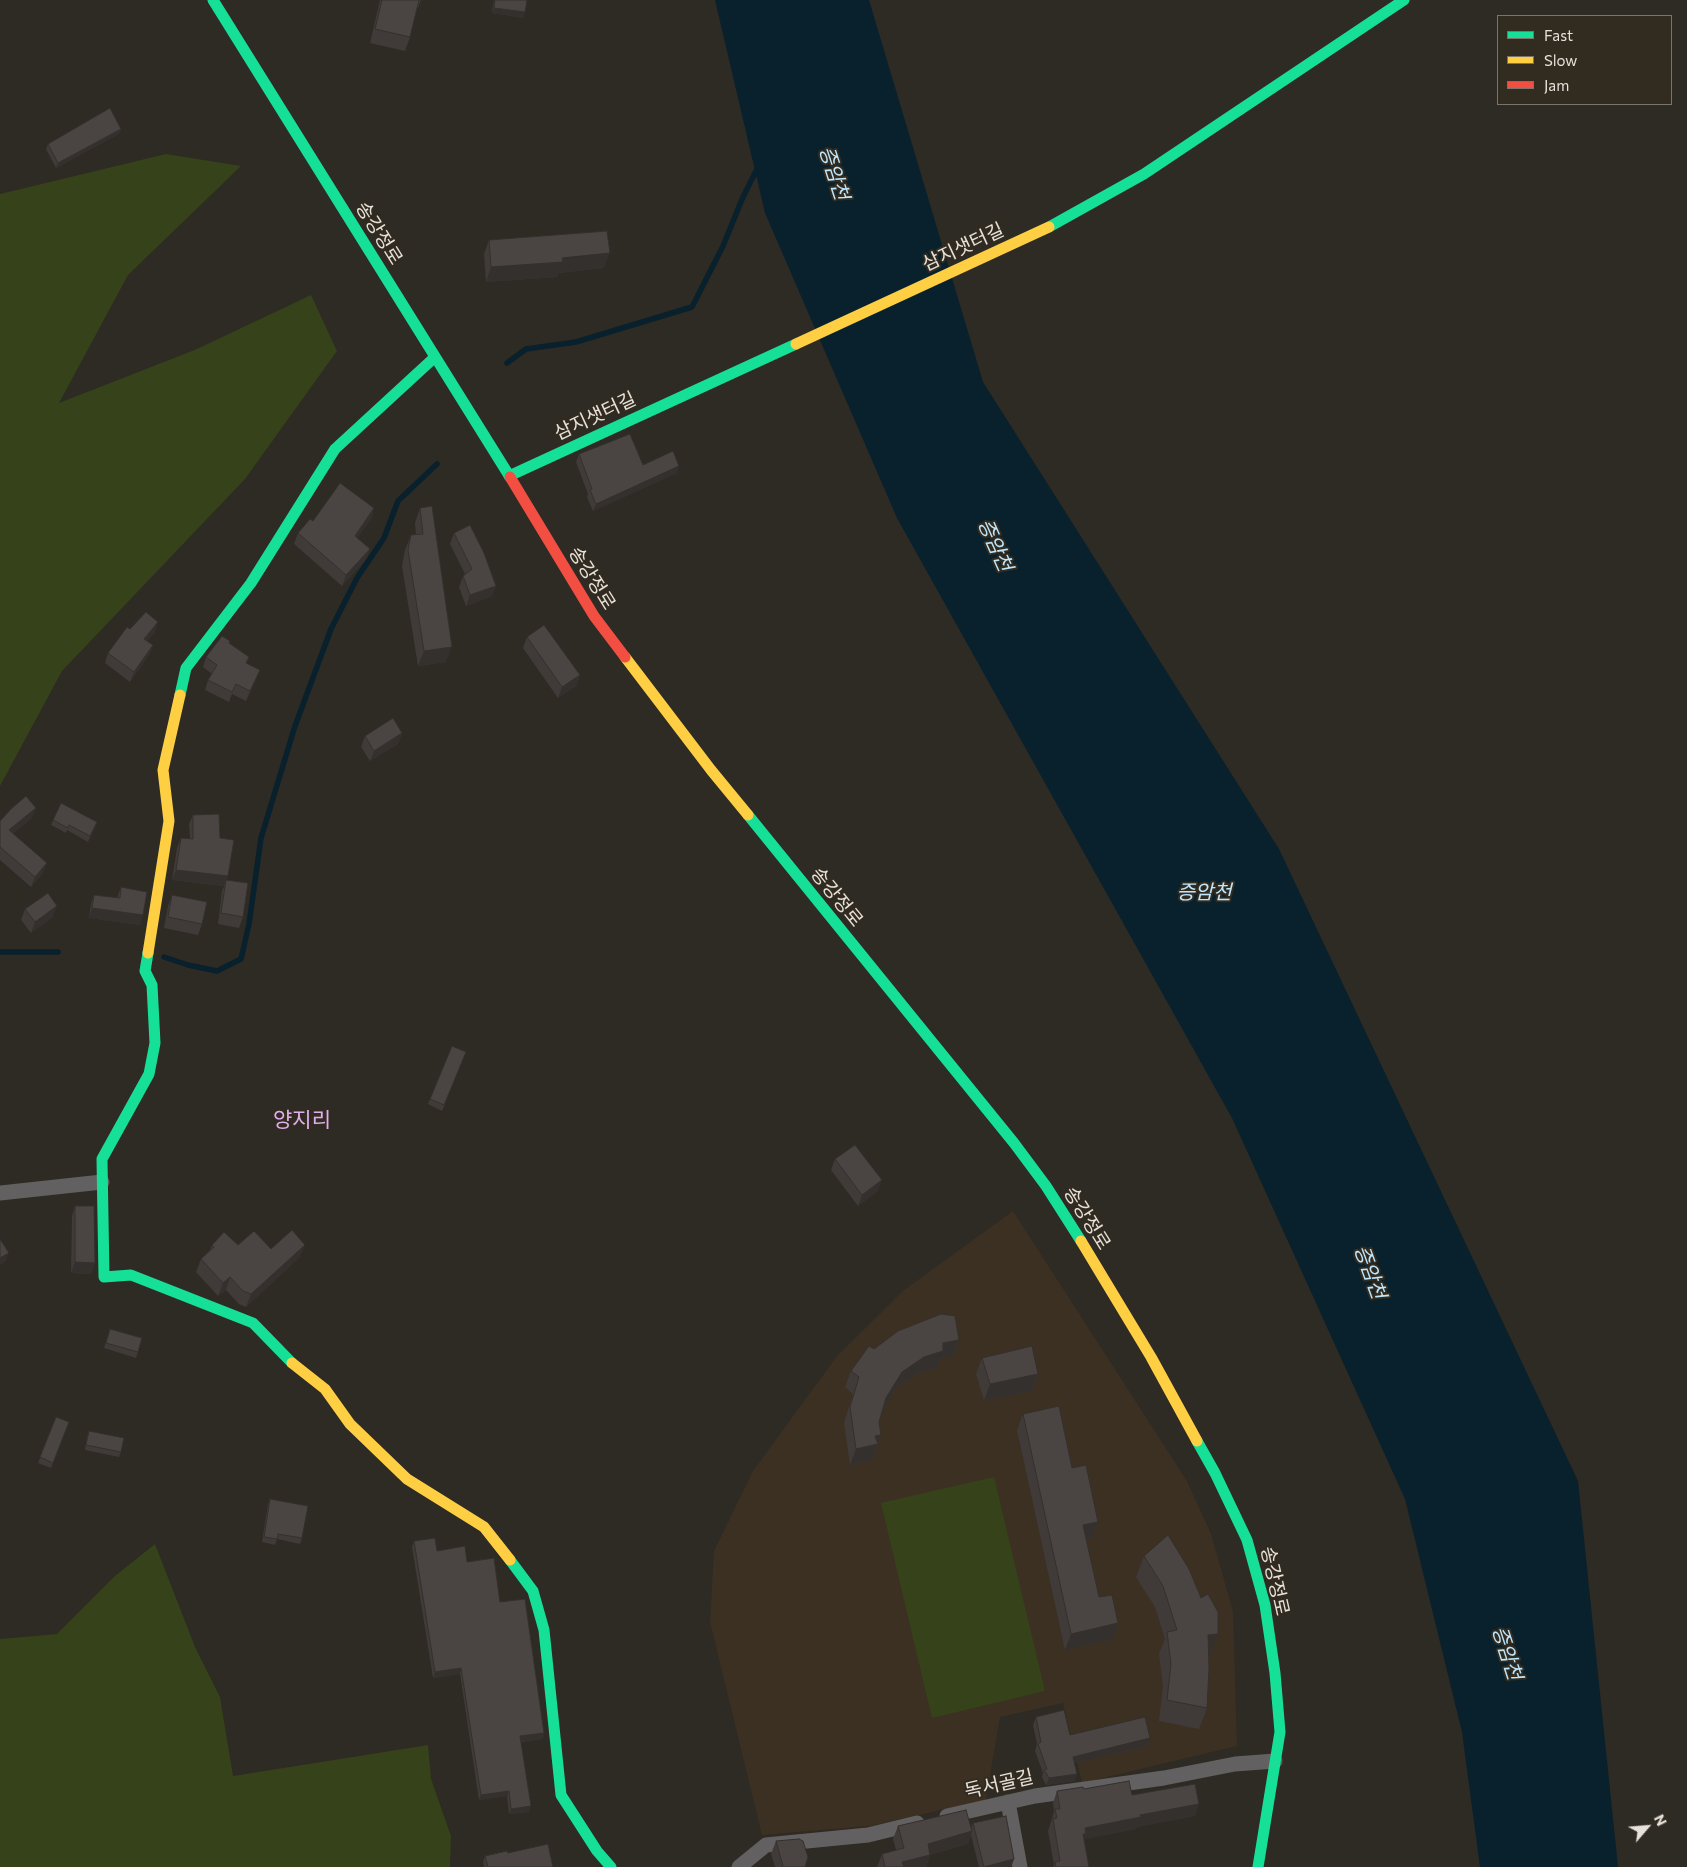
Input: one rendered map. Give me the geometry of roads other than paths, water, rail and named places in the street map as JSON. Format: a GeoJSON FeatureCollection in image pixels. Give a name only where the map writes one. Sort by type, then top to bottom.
{"type":"FeatureCollection","features":[{"type":"Feature","properties":{"kind":"street","name":"송강정로"},"geometry":{"type":"LineString","coordinates":[[213,0],[594,616],[717,777],[1014,1143],[1046,1186],[1151,1356],[1215,1472],[1247,1540],[1265,1605],[1275,1673],[1280,1732],[1258,1867]]}},
{"type":"Feature","properties":{"kind":"street","name":"삼지샛터길"},"geometry":{"type":"LineString","coordinates":[[509,476],[1038,232],[1144,174],[1404,0]]}},
{"type":"Feature","properties":{"kind":"street"},"geometry":{"type":"LineString","coordinates":[[435,358],[335,449],[250,583],[186,668],[163,770],[169,821],[145,971],[152,985],[156,1044],[149,1074],[102,1159],[104,1277],[131,1275],[253,1323],[295,1366],[325,1388],[350,1424],[407,1479],[484,1527],[534,1591],[544,1630],[561,1795],[597,1851],[611,1867]]}},
{"type":"Feature","properties":{"kind":"street"},"geometry":{"type":"LineString","coordinates":[[0,1193],[102,1182]]}},
{"type":"Feature","properties":{"kind":"street","name":"독서골길"},"geometry":{"type":"LineString","coordinates":[[739,1867],[766,1846],[868,1835],[1035,1796],[1164,1778],[1235,1764],[1276,1761]]}},
{"type":"Feature","properties":{"kind":"street"},"geometry":{"type":"LineString","coordinates":[[1008,1802],[1020,1867]]}},
{"type":"Feature","properties":{"kind":"water","name":"증암천"},"geometry":{"type":"Polygon","coordinates":[[[715,0],[869,0],[983,382],[1279,849],[1578,1481],[1618,1867],[1480,1867],[1462,1732],[1405,1499],[1232,1118],[897,518],[765,213],[715,0]]]}},
{"type":"Feature","properties":{"kind":"waterway"},"geometry":{"type":"LineString","coordinates":[[507,363],[526,349],[576,342],[692,307],[723,246],[743,197],[758,167]]}},
{"type":"Feature","properties":{"kind":"waterway"},"geometry":{"type":"LineString","coordinates":[[164,957],[188,965],[217,971],[241,959],[249,924],[261,838],[295,726],[331,629],[357,578],[384,538],[398,501],[437,464]]}},
{"type":"Feature","properties":{"kind":"waterway"},"geometry":{"type":"LineString","coordinates":[[0,952],[58,952]]}},
{"type":"Feature","properties":{"kind":"district","name":"양지리"},"geometry":{"type":"Point","coordinates":[302,1120]}}]}
